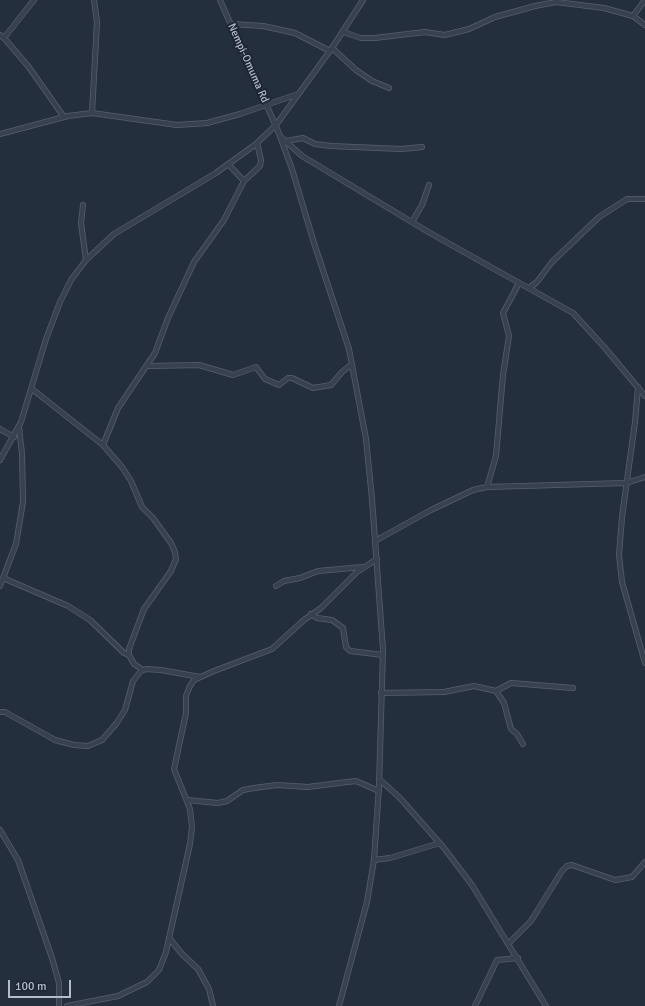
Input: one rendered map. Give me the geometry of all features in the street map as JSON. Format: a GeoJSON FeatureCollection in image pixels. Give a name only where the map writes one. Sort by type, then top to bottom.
{"type":"FeatureCollection","features":[{"type":"Feature","properties":{"kind":"street"},"geometry":{"type":"LineString","coordinates":[[34,0],[2,37],[28,66],[64,117]]}},
{"type":"Feature","properties":{"kind":"street"},"geometry":{"type":"LineString","coordinates":[[92,113],[97,22],[94,0]]}},
{"type":"Feature","properties":{"kind":"street","name":"Nempi-Omuma Rd"},"geometry":{"type":"LineString","coordinates":[[220,0],[280,136],[338,312],[352,364],[366,439],[377,559],[383,655],[379,791],[374,860],[367,902],[339,1006]]}},
{"type":"Feature","properties":{"kind":"street"},"geometry":{"type":"LineString","coordinates":[[0,460],[19,426],[32,389],[46,339],[60,302],[72,280],[86,260],[114,234],[228,164],[257,143],[276,125],[331,49],[363,0]]}},
{"type":"Feature","properties":{"kind":"street"},"geometry":{"type":"LineString","coordinates":[[633,16],[645,0]]}},
{"type":"Feature","properties":{"kind":"street"},"geometry":{"type":"LineString","coordinates":[[342,32],[361,38],[375,38],[425,32],[445,35],[468,29],[495,17],[556,2],[604,8],[633,16],[645,25]]}},
{"type":"Feature","properties":{"kind":"street"},"geometry":{"type":"LineString","coordinates":[[231,24],[263,26],[295,33],[331,49],[366,78],[380,86],[389,88]]}},
{"type":"Feature","properties":{"kind":"street"},"geometry":{"type":"LineString","coordinates":[[0,134],[64,117],[92,113],[177,126],[207,123],[240,114],[298,93]]}},
{"type":"Feature","properties":{"kind":"street"},"geometry":{"type":"LineString","coordinates":[[280,136],[302,156],[412,222],[573,313],[605,348],[645,396]]}},
{"type":"Feature","properties":{"kind":"street"},"geometry":{"type":"LineString","coordinates":[[286,141],[303,138],[315,144],[331,146],[401,149],[422,147]]}},
{"type":"Feature","properties":{"kind":"street"},"geometry":{"type":"LineString","coordinates":[[103,445],[118,408],[148,366],[155,353],[168,318],[194,262],[224,220],[244,182],[260,166],[261,160],[257,143]]}},
{"type":"Feature","properties":{"kind":"street"},"geometry":{"type":"LineString","coordinates":[[228,164],[244,182]]}},
{"type":"Feature","properties":{"kind":"street"},"geometry":{"type":"LineString","coordinates":[[412,222],[422,205],[429,185]]}},
{"type":"Feature","properties":{"kind":"street"},"geometry":{"type":"LineString","coordinates":[[529,288],[537,282],[552,262],[599,217],[627,199],[645,199]]}},
{"type":"Feature","properties":{"kind":"street"},"geometry":{"type":"LineString","coordinates":[[83,205],[81,224],[86,260]]}},
{"type":"Feature","properties":{"kind":"street"},"geometry":{"type":"LineString","coordinates":[[487,487],[496,456],[503,375],[509,336],[503,313],[519,283]]}},
{"type":"Feature","properties":{"kind":"street"},"geometry":{"type":"LineString","coordinates":[[148,366],[199,365],[233,374],[256,367],[265,380],[279,385],[288,378],[292,378],[313,388],[331,385],[342,372],[352,364]]}},
{"type":"Feature","properties":{"kind":"street"},"geometry":{"type":"LineString","coordinates":[[638,387],[619,546],[622,582],[645,663]]}},
{"type":"Feature","properties":{"kind":"street"},"geometry":{"type":"LineString","coordinates":[[0,712],[5,712],[55,740],[74,745],[88,746],[102,740],[116,724],[124,710],[136,676],[134,664],[129,654],[129,649],[144,609],[171,571],[176,559],[171,543],[153,518],[142,507],[131,481],[122,467],[103,445],[32,389]]}},
{"type":"Feature","properties":{"kind":"street"},"geometry":{"type":"LineString","coordinates":[[0,586],[16,544],[23,502],[23,462],[19,426]]}},
{"type":"Feature","properties":{"kind":"street"},"geometry":{"type":"LineString","coordinates":[[0,429],[14,437]]}},
{"type":"Feature","properties":{"kind":"street"},"geometry":{"type":"LineString","coordinates":[[375,541],[431,510],[473,490],[487,487],[626,483],[645,477]]}},
{"type":"Feature","properties":{"kind":"street"},"geometry":{"type":"LineString","coordinates":[[67,1006],[118,996],[147,982],[159,970],[169,938],[190,844],[192,827],[187,800],[174,769],[186,713],[186,696],[190,686],[200,678],[272,649],[321,608],[363,567],[377,559]]}},
{"type":"Feature","properties":{"kind":"street"},"geometry":{"type":"LineString","coordinates":[[276,586],[284,581],[300,578],[318,571],[363,567]]}},
{"type":"Feature","properties":{"kind":"street"},"geometry":{"type":"LineString","coordinates":[[3,578],[68,606],[90,620],[124,653],[129,654]]}},
{"type":"Feature","properties":{"kind":"street"},"geometry":{"type":"LineString","coordinates":[[312,614],[317,618],[332,620],[343,628],[346,647],[350,651],[383,655]]}},
{"type":"Feature","properties":{"kind":"street"},"geometry":{"type":"LineString","coordinates":[[134,664],[143,670]]}},
{"type":"Feature","properties":{"kind":"street"},"geometry":{"type":"LineString","coordinates":[[136,676],[146,669],[177,672],[200,678]]}},
{"type":"Feature","properties":{"kind":"street"},"geometry":{"type":"LineString","coordinates":[[381,693],[444,692],[474,686],[496,691],[511,683],[573,688]]}},
{"type":"Feature","properties":{"kind":"street"},"geometry":{"type":"LineString","coordinates":[[496,691],[504,703],[511,729],[517,734],[523,744]]}},
{"type":"Feature","properties":{"kind":"street"},"geometry":{"type":"LineString","coordinates":[[379,779],[400,798],[440,843],[472,885],[509,943],[546,1006]]}},
{"type":"Feature","properties":{"kind":"street"},"geometry":{"type":"LineString","coordinates":[[187,800],[218,803],[227,801],[243,790],[254,788],[277,786],[308,787],[356,781],[379,791]]}},
{"type":"Feature","properties":{"kind":"street"},"geometry":{"type":"LineString","coordinates":[[0,830],[18,860],[52,958],[59,983],[59,1006]]}},
{"type":"Feature","properties":{"kind":"street"},"geometry":{"type":"LineString","coordinates":[[374,860],[390,858],[440,843]]}},
{"type":"Feature","properties":{"kind":"street"},"geometry":{"type":"LineString","coordinates":[[509,943],[531,921],[562,871],[567,866],[572,864],[615,880],[632,877],[645,862]]}},
{"type":"Feature","properties":{"kind":"street"},"geometry":{"type":"LineString","coordinates":[[169,938],[182,954],[198,969],[209,989],[213,1006]]}},
{"type":"Feature","properties":{"kind":"street"},"geometry":{"type":"LineString","coordinates":[[475,1006],[497,960],[518,958]]}}]}
